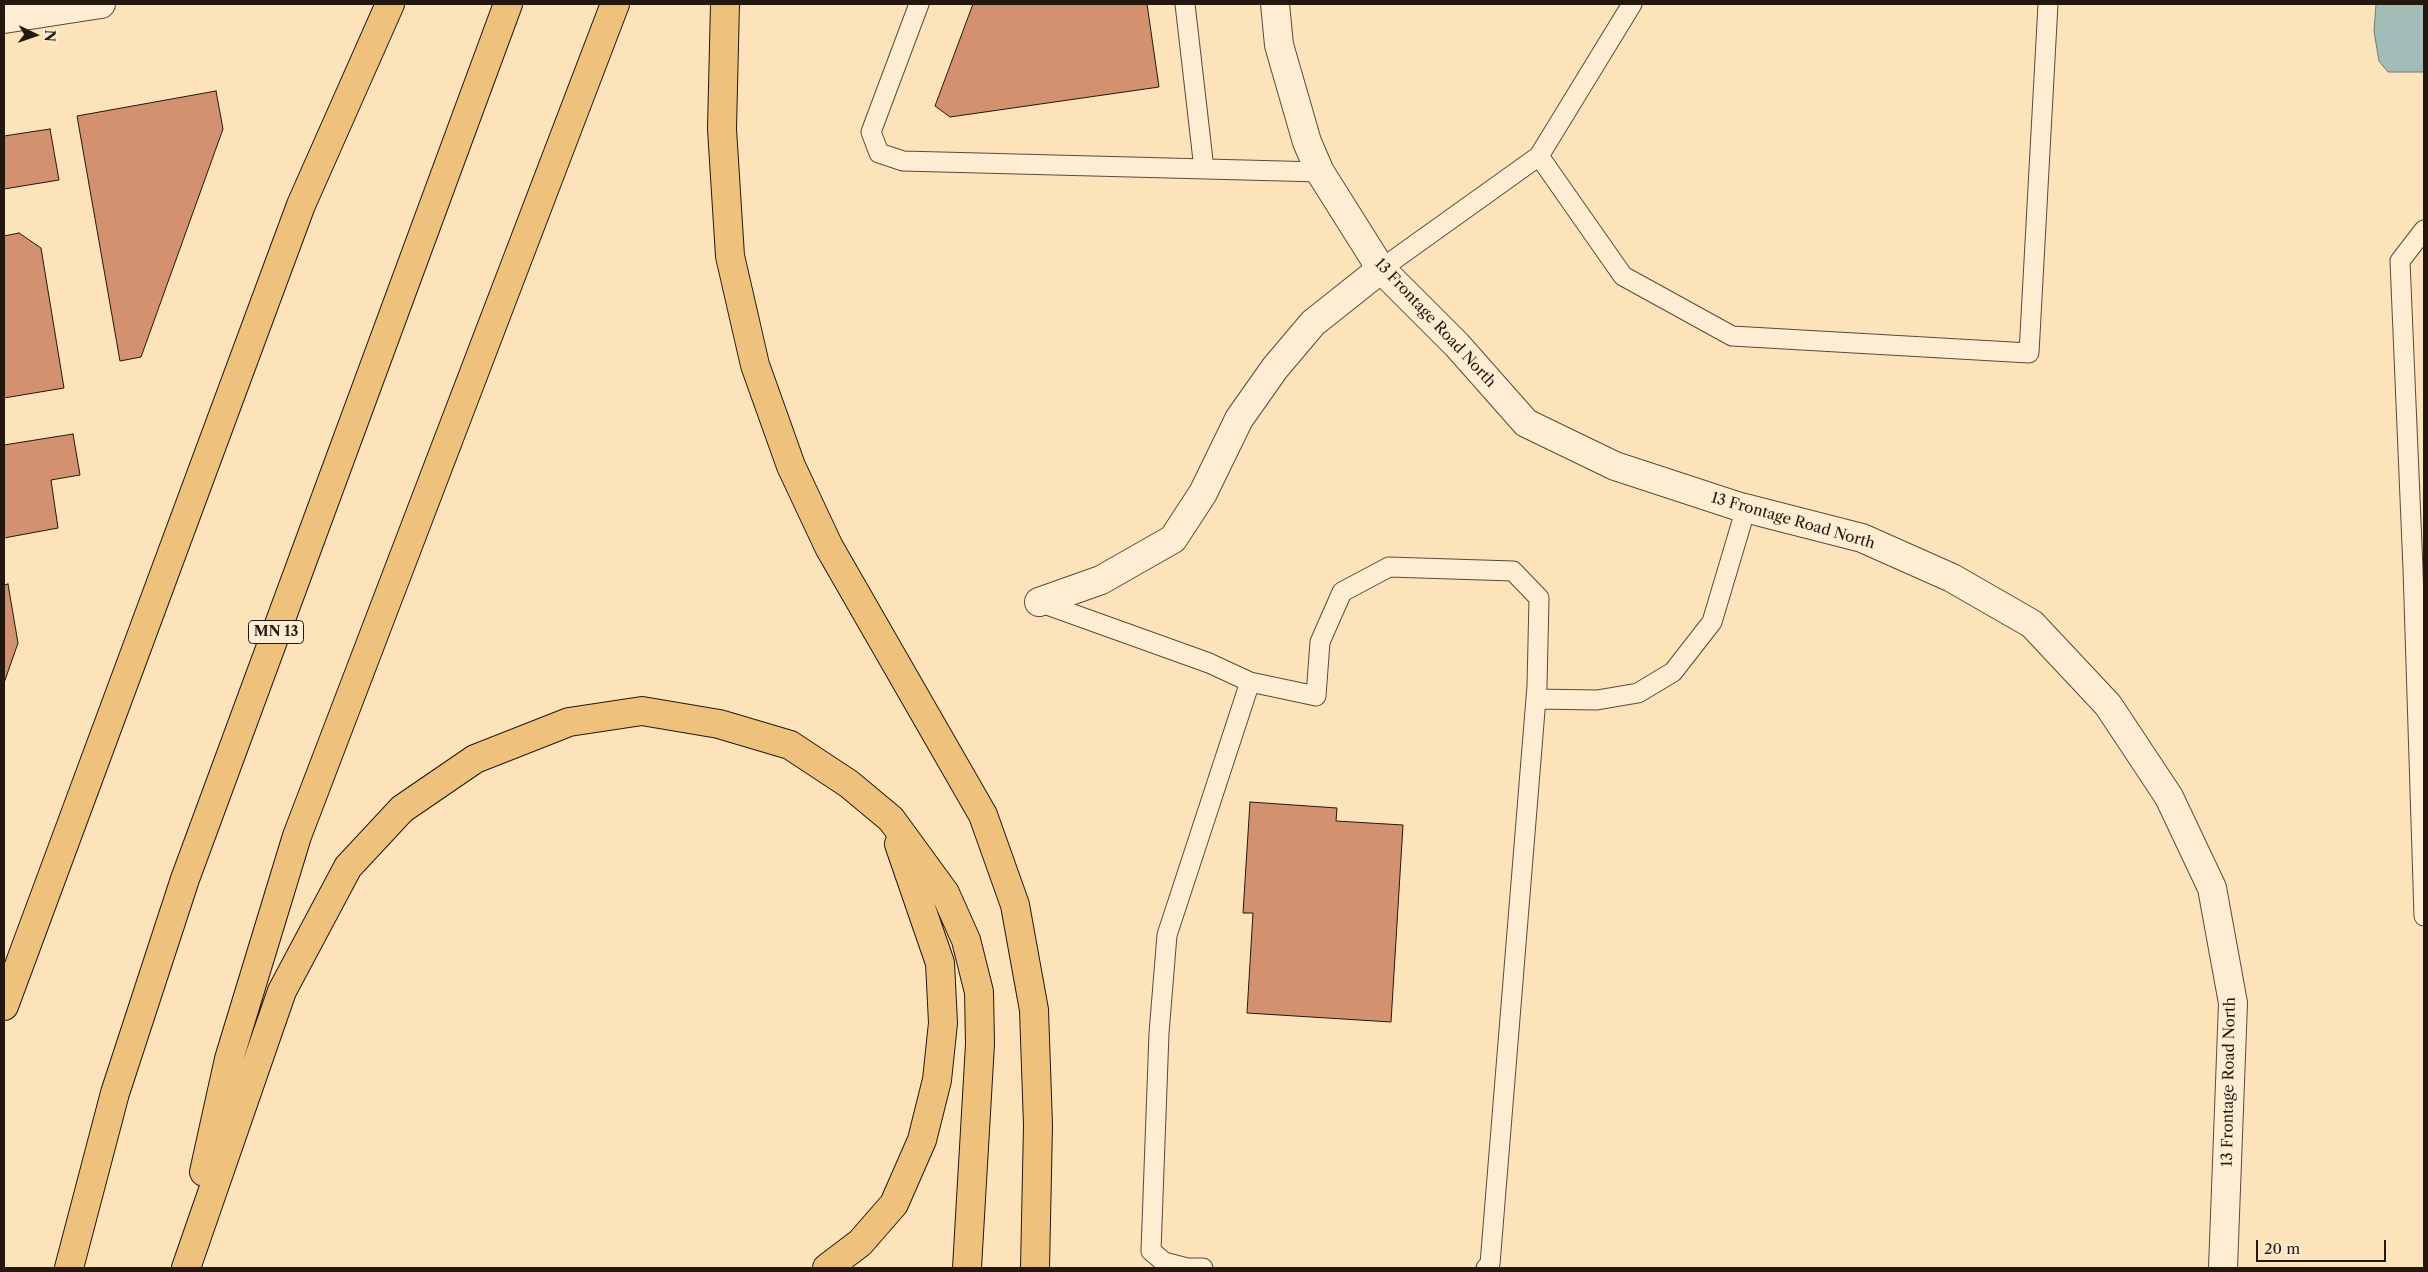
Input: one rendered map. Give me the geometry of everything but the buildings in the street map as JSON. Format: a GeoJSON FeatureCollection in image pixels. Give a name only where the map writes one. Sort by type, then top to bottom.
{"type":"FeatureCollection","features":[{"type":"Feature","properties":{"kind":"highway"},"geometry":{"type":"LineString","coordinates":[[4,1006],[301,205],[390,4]]}},
{"type":"Feature","properties":{"kind":"highway","name":"MN 13"},"geometry":{"type":"LineString","coordinates":[[69,1268],[115,1093],[185,879],[508,4]]}},
{"type":"Feature","properties":{"kind":"highway"},"geometry":{"type":"LineString","coordinates":[[181,1268],[229,1059],[297,836],[616,4]]}},
{"type":"Feature","properties":{"kind":"highway"},"geometry":{"type":"LineString","coordinates":[[725,4],[722,129],[730,256],[755,365],[791,466],[830,546],[983,815],[1015,905],[1034,1010],[1038,1125],[1035,1268]]}},
{"type":"Feature","properties":{"kind":"highway"},"geometry":{"type":"LineString","coordinates":[[186,1268],[282,991],[348,867],[402,809],[475,759],[569,722],[642,711],[719,724],[790,745],[849,784],[891,819],[946,893],[966,940],[979,992],[980,1054],[967,1268]]}},
{"type":"Feature","properties":{"kind":"highway"},"geometry":{"type":"LineString","coordinates":[[827,1268],[860,1243],[894,1204],[922,1140],[937,1080],[943,1023],[940,963],[891,819]]}},
{"type":"Feature","properties":{"kind":"street"},"geometry":{"type":"LineString","coordinates":[[10,14],[101,4]]}},
{"type":"Feature","properties":{"kind":"street","name":"13 Frontage Road North"},"geometry":{"type":"LineString","coordinates":[[1275,4],[1279,45],[1307,142],[1320,172],[1381,269],[1457,345],[1526,423],[1615,466],[1746,508],[1862,538],[1952,578],[2032,624],[2108,705],[2169,798],[2212,888],[2233,1003],[2223,1268]]}},
{"type":"Feature","properties":{"kind":"street"},"geometry":{"type":"LineString","coordinates":[[1039,602],[1101,580],[1173,539],[1203,493],[1239,419],[1275,368],[1313,323],[1381,269]]}},
{"type":"Feature","properties":{"kind":"lane"},"geometry":{"type":"LineString","coordinates":[[919,4],[872,132],[879,153],[903,161],[1320,172]]}},
{"type":"Feature","properties":{"kind":"lane"},"geometry":{"type":"LineString","coordinates":[[1185,4],[1204,169]]}},
{"type":"Feature","properties":{"kind":"lane"},"geometry":{"type":"LineString","coordinates":[[1381,269],[1540,156],[1632,4]]}},
{"type":"Feature","properties":{"kind":"lane"},"geometry":{"type":"LineString","coordinates":[[1540,156],[1623,276],[1732,336],[2029,353],[2048,4]]}},
{"type":"Feature","properties":{"kind":"lane"},"geometry":{"type":"LineString","coordinates":[[2424,230],[2400,261],[2413,569],[2424,916]]}},
{"type":"Feature","properties":{"kind":"lane"},"geometry":{"type":"LineString","coordinates":[[1536,699],[1596,700],[1638,693],[1673,672],[1712,622],[1746,508]]}},
{"type":"Feature","properties":{"kind":"lane"},"geometry":{"type":"LineString","coordinates":[[1039,602],[1209,664],[1250,682],[1316,696],[1320,642],[1342,592],[1389,567],[1513,572],[1540,598],[1536,699],[1490,1264],[1486,1268]]}},
{"type":"Feature","properties":{"kind":"lane"},"geometry":{"type":"LineString","coordinates":[[1203,1268],[1187,1268],[1164,1262],[1152,1251],[1159,1033],[1166,936],[1250,682]]}},
{"type":"Feature","properties":{"kind":"water"},"geometry":{"type":"Polygon","coordinates":[[[2376,4],[2424,4],[2424,72],[2388,72],[2379,61],[2374,31],[2376,4]]]}}]}
